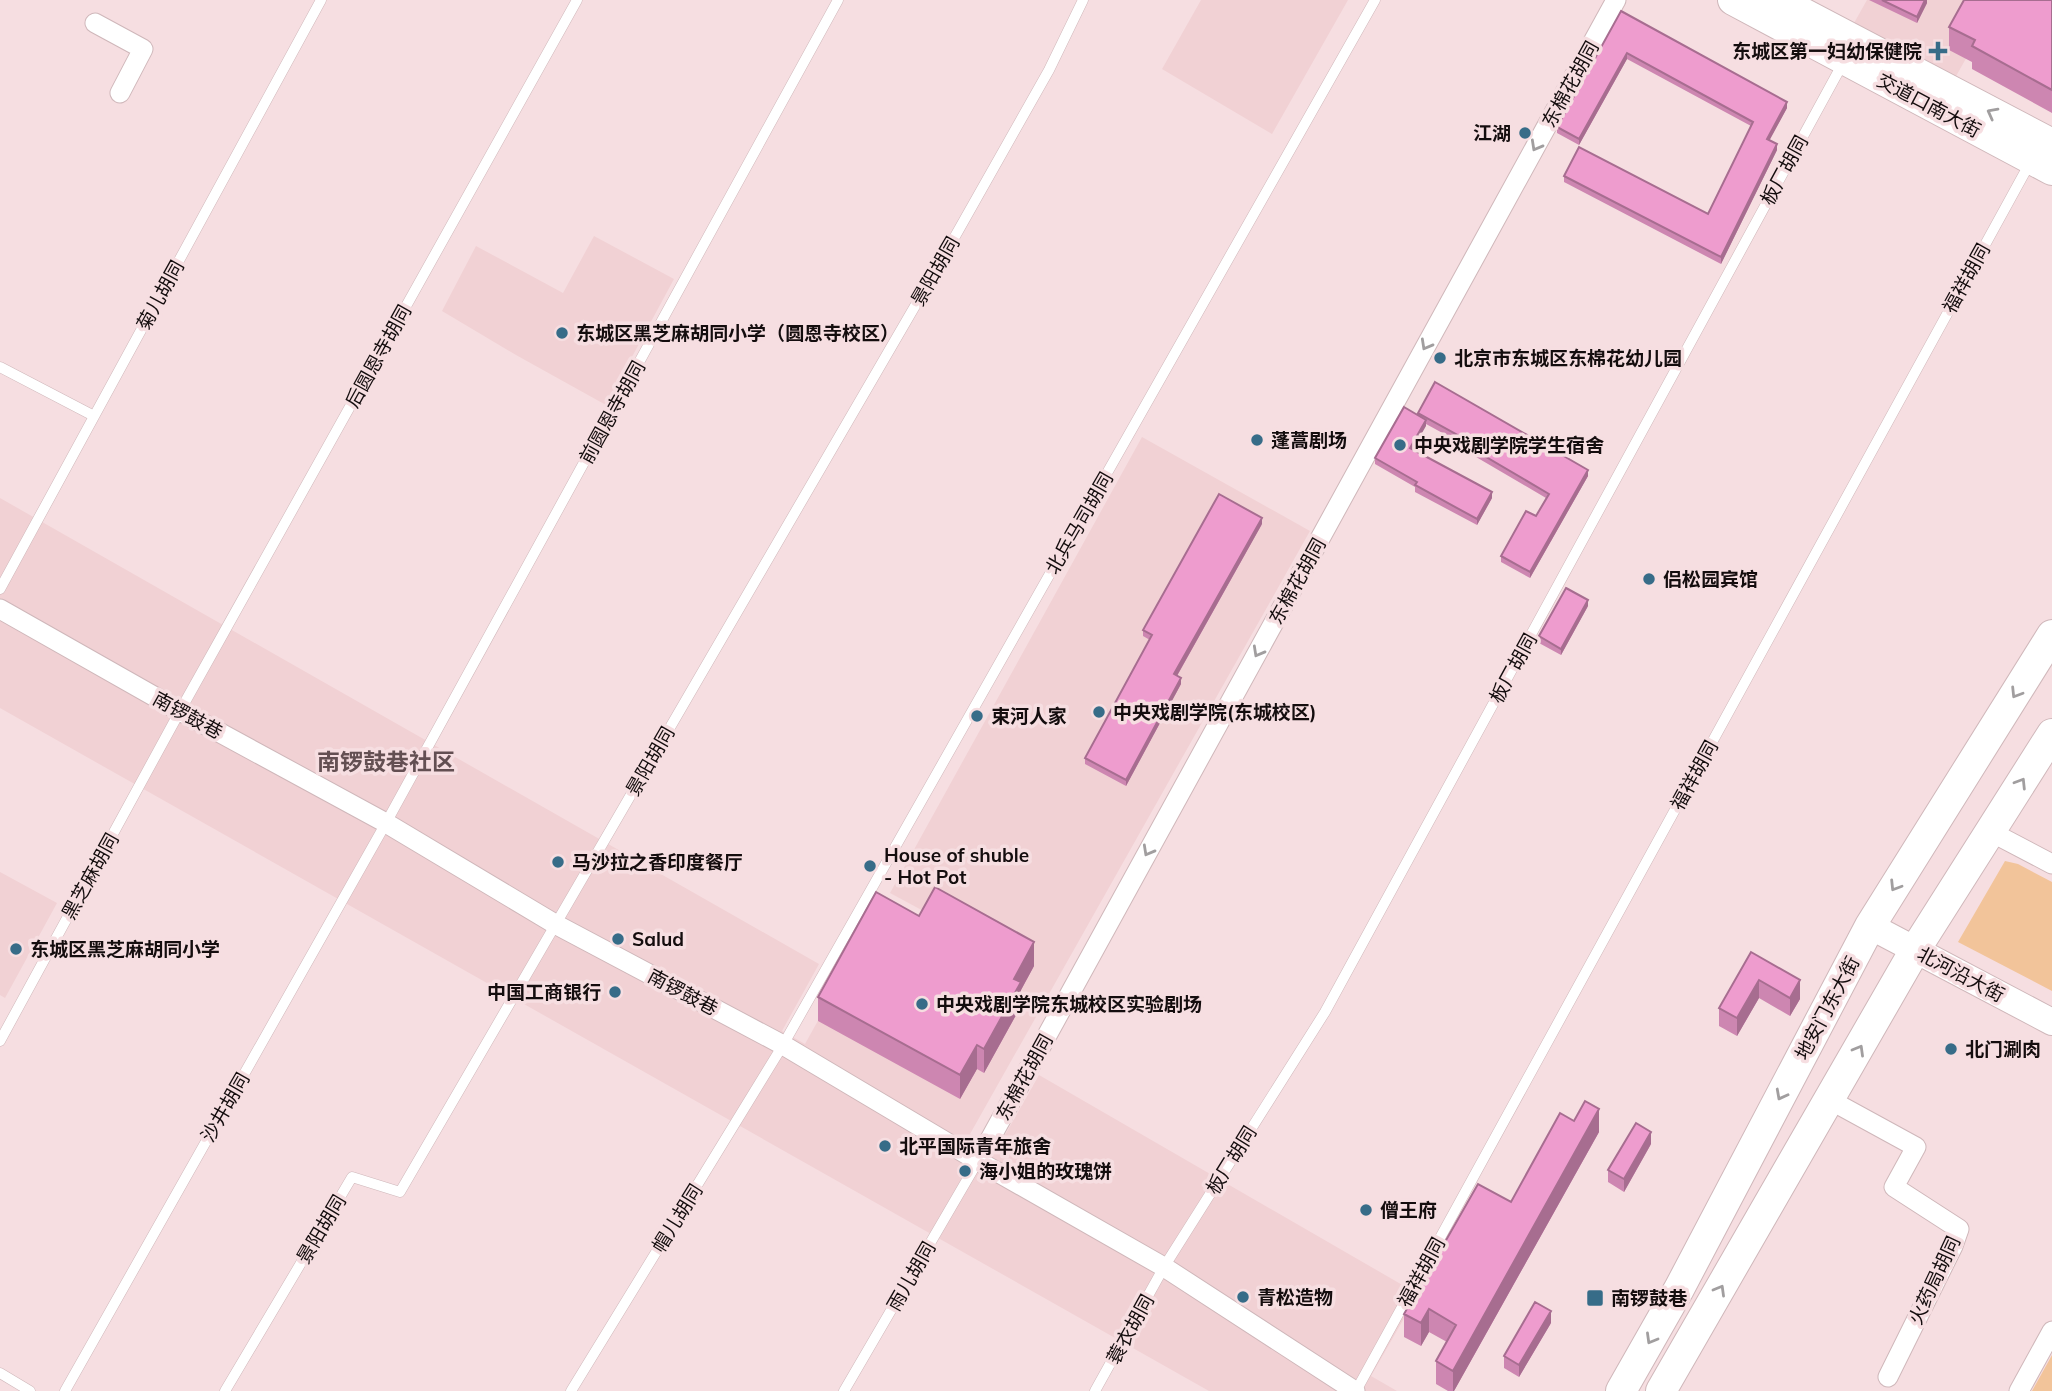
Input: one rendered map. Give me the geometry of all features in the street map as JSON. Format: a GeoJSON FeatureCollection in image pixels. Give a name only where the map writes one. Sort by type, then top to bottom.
{"type":"FeatureCollection","features":[{"type":"Feature","properties":{"kind":"main road","name":"交道口南大街"},"geometry":{"type":"LineString","coordinates":[[1733,0],[1844,60],[2045,158]]}},
{"type":"Feature","properties":{"kind":"main road","name":"交道口南大街"},"geometry":{"type":"LineString","coordinates":[[1778,0],[2045,158]]}},
{"type":"Feature","properties":{"kind":"main road","name":"地安门东大街"},"geometry":{"type":"LineString","coordinates":[[1621,1391],[1679,1289],[1870,926],[2052,635]]}},
{"type":"Feature","properties":{"kind":"main road"},"geometry":{"type":"LineString","coordinates":[[1661,1391],[1915,950],[2052,734]]}},
{"type":"Feature","properties":{"kind":"main road","name":"北河沿大街"},"geometry":{"type":"LineString","coordinates":[[1870,926],[2052,1022]]}},
{"type":"Feature","properties":{"kind":"street","name":"东棉花胡同"},"geometry":{"type":"LineString","coordinates":[[978,1161],[1616,0]]}},
{"type":"Feature","properties":{"kind":"street"},"geometry":{"type":"LineString","coordinates":[[95,23],[144,49],[120,93]]}},
{"type":"Feature","properties":{"kind":"street","name":"南锣鼓巷"},"geometry":{"type":"LineString","coordinates":[[0,609],[386,823],[555,924],[783,1045],[1164,1267],[1356,1391]]}},
{"type":"Feature","properties":{"kind":"street"},"geometry":{"type":"LineString","coordinates":[[1991,832],[2052,864]]}},
{"type":"Feature","properties":{"kind":"street","name":"火药局胡同"},"geometry":{"type":"LineString","coordinates":[[1830,1100],[1916,1147],[1894,1187],[1959,1229],[1888,1377]]}},
{"type":"Feature","properties":{"kind":"street"},"geometry":{"type":"LineString","coordinates":[[2019,1391],[2052,1331]]}},
{"type":"Feature","properties":{"kind":"lane","name":"菊儿胡同"},"geometry":{"type":"LineString","coordinates":[[0,589],[321,0]]}},
{"type":"Feature","properties":{"kind":"lane","name":"后圆恩寺胡同"},"geometry":{"type":"LineString","coordinates":[[180,711],[576,0]]}},
{"type":"Feature","properties":{"kind":"lane","name":"前圆恩寺胡同"},"geometry":{"type":"LineString","coordinates":[[386,823],[838,0]]}},
{"type":"Feature","properties":{"kind":"lane","name":"景阳胡同"},"geometry":{"type":"LineString","coordinates":[[225,1391],[352,1177],[400,1192],[940,263],[1049,71],[1083,0]]}},
{"type":"Feature","properties":{"kind":"lane","name":"北兵马司胡同"},"geometry":{"type":"LineString","coordinates":[[783,1045],[1375,0]]}},
{"type":"Feature","properties":{"kind":"lane","name":"板厂胡同"},"geometry":{"type":"LineString","coordinates":[[1164,1267],[1325,1012],[1844,60]]}},
{"type":"Feature","properties":{"kind":"lane","name":"福祥胡同"},"geometry":{"type":"LineString","coordinates":[[1356,1391],[2045,158]]}},
{"type":"Feature","properties":{"kind":"lane"},"geometry":{"type":"LineString","coordinates":[[0,367],[94,416]]}},
{"type":"Feature","properties":{"kind":"lane","name":"黑芝麻胡同"},"geometry":{"type":"LineString","coordinates":[[0,1041],[180,711]]}},
{"type":"Feature","properties":{"kind":"lane","name":"沙井胡同"},"geometry":{"type":"LineString","coordinates":[[65,1391],[386,823]]}},
{"type":"Feature","properties":{"kind":"lane","name":"帽儿胡同"},"geometry":{"type":"LineString","coordinates":[[571,1391],[783,1045]]}},
{"type":"Feature","properties":{"kind":"lane","name":"雨儿胡同"},"geometry":{"type":"LineString","coordinates":[[844,1391],[978,1161]]}},
{"type":"Feature","properties":{"kind":"lane","name":"蓑衣胡同"},"geometry":{"type":"LineString","coordinates":[[1096,1391],[1164,1267]]}},
{"type":"Feature","properties":{"kind":"lane"},"geometry":{"type":"LineString","coordinates":[[0,1373],[30,1391]]}},
{"type":"Feature","properties":{"kind":"shaded area"},"geometry":{"type":"Polygon","coordinates":[[[1201,0],[1348,0],[1272,134],[1162,69],[1201,0]]]}},
{"type":"Feature","properties":{"kind":"shaded area","name":"东城区第一妇幼保健院"},"geometry":{"type":"Polygon","coordinates":[[[1867,0],[1999,0],[1955,78],[1854,23],[1867,0]]]}},
{"type":"Feature","properties":{"kind":"shaded area","name":"东城区黑芝麻胡同小学（圆恩寺校区）"},"geometry":{"type":"Polygon","coordinates":[[[594,236],[674,279],[606,405],[442,311],[476,246],[563,293],[594,236]]]}},
{"type":"Feature","properties":{"kind":"shaded area"},"geometry":{"type":"Polygon","coordinates":[[[1142,437],[1310,531],[970,1134],[997,1149],[1039,1075],[1418,1294],[1371,1376],[1397,1391],[1209,1391],[0,708],[0,498],[819,964],[782,1031],[805,1044],[876,916],[915,938],[929,914],[890,893],[1142,437]]]}},
{"type":"Feature","properties":{"kind":"shaded area"},"geometry":{"type":"Polygon","coordinates":[[[2005,861],[2018,864],[2052,882],[2052,991],[1958,942],[2005,861]]]}},
{"type":"Feature","properties":{"kind":"shaded area","name":"东城区黑芝麻胡同小学"},"geometry":{"type":"Polygon","coordinates":[[[0,872],[57,903],[5,998],[0,995],[0,872]]]}},
{"type":"Feature","properties":{"kind":"shaded area"},"geometry":{"type":"Polygon","coordinates":[[[2052,1355],[2052,1391],[2032,1391],[2052,1355]]]}},
{"type":"Feature","properties":{"kind":"building"},"geometry":{"type":"Polygon","coordinates":[[[1882,0],[1925,0],[1917,17],[1882,0]]]}},
{"type":"Feature","properties":{"kind":"building"},"geometry":{"type":"Polygon","coordinates":[[[1964,0],[2052,0],[2052,90],[1972,46],[1975,40],[1949,27],[1964,0]]]}},
{"type":"Feature","properties":{"kind":"building"},"geometry":{"type":"Polygon","coordinates":[[[1621,11],[1787,102],[1767,139],[1777,144],[1721,257],[1564,176],[1579,147],[1708,214],[1753,122],[1627,53],[1579,139],[1557,127],[1621,11]]]}},
{"type":"Feature","properties":{"kind":"building"},"geometry":{"type":"Polygon","coordinates":[[[1435,382],[1588,470],[1530,572],[1501,556],[1526,511],[1536,516],[1549,494],[1459,441],[1461,437],[1418,413],[1435,382]]]}},
{"type":"Feature","properties":{"kind":"building"},"geometry":{"type":"Polygon","coordinates":[[[1404,407],[1426,420],[1410,448],[1492,492],[1477,519],[1415,485],[1417,482],[1375,458],[1404,407]]]}},
{"type":"Feature","properties":{"kind":"building"},"geometry":{"type":"Polygon","coordinates":[[[1219,494],[1262,518],[1174,674],[1181,678],[1126,780],[1085,758],[1152,635],[1143,630],[1219,494]]]}},
{"type":"Feature","properties":{"kind":"building"},"geometry":{"type":"Polygon","coordinates":[[[1566,588],[1588,600],[1561,649],[1539,636],[1566,588]]]}},
{"type":"Feature","properties":{"kind":"building","name":"中央戏剧学院东城校区实验剧场"},"geometry":{"type":"Polygon","coordinates":[[[935,887],[1034,942],[1014,979],[1021,982],[984,1049],[977,1045],[960,1075],[818,997],[876,892],[919,916],[935,887]]]}},
{"type":"Feature","properties":{"kind":"building"},"geometry":{"type":"Polygon","coordinates":[[[1751,952],[1800,980],[1790,998],[1759,980],[1737,1018],[1719,1008],[1751,952]]]}},
{"type":"Feature","properties":{"kind":"building"},"geometry":{"type":"Polygon","coordinates":[[[1585,1101],[1599,1109],[1453,1371],[1436,1361],[1456,1325],[1429,1309],[1421,1323],[1404,1314],[1478,1184],[1511,1202],[1560,1113],[1574,1121],[1585,1101]]]}},
{"type":"Feature","properties":{"kind":"building"},"geometry":{"type":"Polygon","coordinates":[[[1636,1123],[1651,1132],[1624,1179],[1608,1170],[1636,1123]]]}},
{"type":"Feature","properties":{"kind":"building"},"geometry":{"type":"Polygon","coordinates":[[[1535,1302],[1551,1311],[1519,1365],[1504,1356],[1535,1302]]]}},
{"type":"Feature","properties":{"kind":"place","name":"东城区第一妇幼保健院"},"geometry":{"type":"Point","coordinates":[1938,51]}},
{"type":"Feature","properties":{"kind":"place","name":"江湖"},"geometry":{"type":"Point","coordinates":[1525,133]}},
{"type":"Feature","properties":{"kind":"place","name":"东城区黑芝麻胡同小学（圆恩寺校区）"},"geometry":{"type":"Point","coordinates":[562,333]}},
{"type":"Feature","properties":{"kind":"place","name":"北京市东城区东棉花幼儿园"},"geometry":{"type":"Point","coordinates":[1440,358]}},
{"type":"Feature","properties":{"kind":"place","name":"蓬蒿剧场"},"geometry":{"type":"Point","coordinates":[1257,440]}},
{"type":"Feature","properties":{"kind":"place","name":"中央戏剧学院学生宿舍"},"geometry":{"type":"Point","coordinates":[1400,445]}},
{"type":"Feature","properties":{"kind":"place","name":"侣松园宾馆"},"geometry":{"type":"Point","coordinates":[1649,579]}},
{"type":"Feature","properties":{"kind":"place","name":"中央戏剧学院(东城校区)"},"geometry":{"type":"Point","coordinates":[1099,712]}},
{"type":"Feature","properties":{"kind":"place","name":"束河人家"},"geometry":{"type":"Point","coordinates":[977,716]}},
{"type":"Feature","properties":{"kind":"place","name":"马沙拉之香印度餐厅"},"geometry":{"type":"Point","coordinates":[558,862]}},
{"type":"Feature","properties":{"kind":"place","name":"House of shuble - Hot Pot"},"geometry":{"type":"Point","coordinates":[870,866]}},
{"type":"Feature","properties":{"kind":"place","name":"Salud"},"geometry":{"type":"Point","coordinates":[618,939]}},
{"type":"Feature","properties":{"kind":"place","name":"东城区黑芝麻胡同小学"},"geometry":{"type":"Point","coordinates":[16,949]}},
{"type":"Feature","properties":{"kind":"place","name":"中国工商银行"},"geometry":{"type":"Point","coordinates":[615,992]}},
{"type":"Feature","properties":{"kind":"place","name":"中央戏剧学院东城校区实验剧场"},"geometry":{"type":"Point","coordinates":[922,1004]}},
{"type":"Feature","properties":{"kind":"place","name":"北门涮肉"},"geometry":{"type":"Point","coordinates":[1951,1049]}},
{"type":"Feature","properties":{"kind":"place","name":"北平国际青年旅舍"},"geometry":{"type":"Point","coordinates":[885,1146]}},
{"type":"Feature","properties":{"kind":"place","name":"海小姐的玫瑰饼"},"geometry":{"type":"Point","coordinates":[965,1171]}},
{"type":"Feature","properties":{"kind":"place","name":"僧王府"},"geometry":{"type":"Point","coordinates":[1366,1210]}},
{"type":"Feature","properties":{"kind":"place","name":"青松造物"},"geometry":{"type":"Point","coordinates":[1243,1297]}},
{"type":"Feature","properties":{"kind":"place","name":"南锣鼓巷"},"geometry":{"type":"Point","coordinates":[1595,1298]}},
{"type":"Feature","properties":{"kind":"district","name":"南锣鼓巷社区"},"geometry":{"type":"Point","coordinates":[386,762]}}]}
